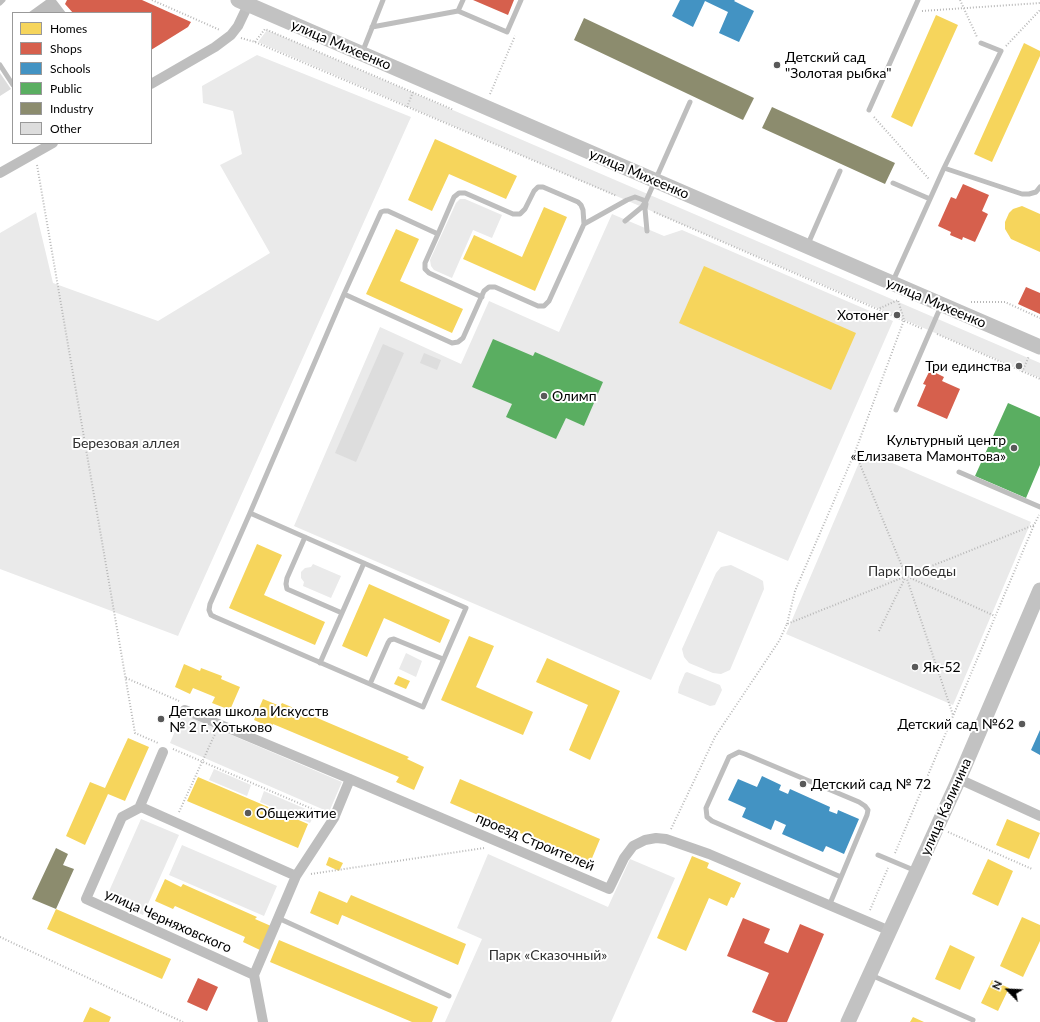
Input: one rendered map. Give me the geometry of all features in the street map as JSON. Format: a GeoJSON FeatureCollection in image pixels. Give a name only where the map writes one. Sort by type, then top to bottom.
{"type":"FeatureCollection","features":[{"type":"Feature","properties":{"kind":"street"},"geometry":{"type":"LineString","coordinates":[[152,83],[215,47],[231,35],[238,26],[243,2]]}},
{"type":"Feature","properties":{"kind":"street","name":"улица Михеенко"},"geometry":{"type":"LineString","coordinates":[[243,2],[942,305],[1034,351]]}},
{"type":"Feature","properties":{"kind":"street"},"geometry":{"type":"LineString","coordinates":[[0,173],[38,149],[50,144]]}},
{"type":"Feature","properties":{"kind":"street","name":"улица Калинина"},"geometry":{"type":"LineString","coordinates":[[848,1022],[1033,614],[1040,590]]}},
{"type":"Feature","properties":{"kind":"street","name":"проезд Строителей"},"geometry":{"type":"LineString","coordinates":[[185,710],[609,889],[624,858],[633,846],[645,840],[656,838],[666,839],[709,854],[890,931]]}},
{"type":"Feature","properties":{"kind":"street"},"geometry":{"type":"LineString","coordinates":[[166,748],[140,806],[141,807],[296,876]]}},
{"type":"Feature","properties":{"kind":"street"},"geometry":{"type":"LineString","coordinates":[[262,1022],[254,974],[296,876],[334,818],[350,779]]}},
{"type":"Feature","properties":{"kind":"street"},"geometry":{"type":"LineString","coordinates":[[959,779],[1040,816]]}},
{"type":"Feature","properties":{"kind":"street","name":"улица Черняховского"},"geometry":{"type":"LineString","coordinates":[[141,807],[122,817],[86,900],[254,974]]}},
{"type":"Feature","properties":{"kind":"lane"},"geometry":{"type":"LineString","coordinates":[[0,3],[3,0]]}},
{"type":"Feature","properties":{"kind":"lane"},"geometry":{"type":"LineString","coordinates":[[362,54],[383,0]]}},
{"type":"Feature","properties":{"kind":"lane"},"geometry":{"type":"LineString","coordinates":[[458,11],[464,0]]}},
{"type":"Feature","properties":{"kind":"lane"},"geometry":{"type":"LineString","coordinates":[[372,27],[458,11],[507,32],[521,0]]}},
{"type":"Feature","properties":{"kind":"lane"},"geometry":{"type":"LineString","coordinates":[[869,110],[918,0]]}},
{"type":"Feature","properties":{"kind":"lane"},"geometry":{"type":"LineString","coordinates":[[892,284],[944,168],[1001,51],[980,43]]}},
{"type":"Feature","properties":{"kind":"lane"},"geometry":{"type":"LineString","coordinates":[[0,65],[12,84]]}},
{"type":"Feature","properties":{"kind":"lane"},"geometry":{"type":"LineString","coordinates":[[625,221],[642,207],[646,201],[690,102]]}},
{"type":"Feature","properties":{"kind":"lane"},"geometry":{"type":"LineString","coordinates":[[944,168],[1022,194],[1036,192],[1040,188]]}},
{"type":"Feature","properties":{"kind":"lane"},"geometry":{"type":"LineString","coordinates":[[807,247],[840,171]]}},
{"type":"Feature","properties":{"kind":"lane"},"geometry":{"type":"LineString","coordinates":[[893,183],[930,199]]}},
{"type":"Feature","properties":{"kind":"lane"},"geometry":{"type":"LineString","coordinates":[[344,294],[452,343],[458,342],[463,338],[482,297],[484,291],[489,287],[495,287],[538,306],[544,306],[549,301],[584,224],[583,210],[578,202],[543,187],[538,187],[534,191],[525,210],[520,214],[513,214],[465,193],[459,193],[454,197],[425,262],[425,269],[429,273],[482,297]]}},
{"type":"Feature","properties":{"kind":"lane"},"geometry":{"type":"LineString","coordinates":[[584,224],[627,200],[635,198],[646,201]]}},
{"type":"Feature","properties":{"kind":"lane"},"geometry":{"type":"LineString","coordinates":[[646,201],[645,208],[647,230]]}},
{"type":"Feature","properties":{"kind":"lane"},"geometry":{"type":"LineString","coordinates":[[250,513],[466,608],[423,707],[211,615],[209,610],[210,604],[381,212],[388,211],[438,234]]}},
{"type":"Feature","properties":{"kind":"lane"},"geometry":{"type":"LineString","coordinates":[[896,410],[942,305]]}},
{"type":"Feature","properties":{"kind":"lane"},"geometry":{"type":"LineString","coordinates":[[959,472],[1040,507]]}},
{"type":"Feature","properties":{"kind":"lane"},"geometry":{"type":"LineString","coordinates":[[305,537],[287,578],[287,589],[342,613]]}},
{"type":"Feature","properties":{"kind":"lane"},"geometry":{"type":"LineString","coordinates":[[320,663],[364,563]]}},
{"type":"Feature","properties":{"kind":"lane"},"geometry":{"type":"LineString","coordinates":[[370,684],[390,640],[394,639],[443,659]]}},
{"type":"Feature","properties":{"kind":"lane"},"geometry":{"type":"LineString","coordinates":[[829,906],[867,815],[868,810],[865,806],[745,754],[739,752],[729,757],[706,808],[707,817],[712,821],[841,877]]}},
{"type":"Feature","properties":{"kind":"lane"},"geometry":{"type":"LineString","coordinates":[[878,855],[917,871]]}},
{"type":"Feature","properties":{"kind":"lane"},"geometry":{"type":"LineString","coordinates":[[278,918],[449,996]]}},
{"type":"Feature","properties":{"kind":"lane"},"geometry":{"type":"LineString","coordinates":[[870,974],[973,1020]]}},
{"type":"Feature","properties":{"kind":"path"},"geometry":{"type":"LineString","coordinates":[[152,0],[231,35],[255,42],[627,200]]}},
{"type":"Feature","properties":{"kind":"path"},"geometry":{"type":"LineString","coordinates":[[960,0],[980,43]]}},
{"type":"Feature","properties":{"kind":"path"},"geometry":{"type":"LineString","coordinates":[[913,12],[1040,3]]}},
{"type":"Feature","properties":{"kind":"path"},"geometry":{"type":"LineString","coordinates":[[1001,51],[1040,10]]}},
{"type":"Feature","properties":{"kind":"path"},"geometry":{"type":"LineString","coordinates":[[489,97],[516,35]]}},
{"type":"Feature","properties":{"kind":"path"},"geometry":{"type":"LineString","coordinates":[[407,107],[413,92]]}},
{"type":"Feature","properties":{"kind":"path"},"geometry":{"type":"LineString","coordinates":[[869,110],[936,186]]}},
{"type":"Feature","properties":{"kind":"path"},"geometry":{"type":"LineString","coordinates":[[38,149],[135,733],[166,748],[334,818]]}},
{"type":"Feature","properties":{"kind":"path"},"geometry":{"type":"LineString","coordinates":[[645,208],[1040,379]]}},
{"type":"Feature","properties":{"kind":"path"},"geometry":{"type":"LineString","coordinates":[[666,839],[715,738],[779,641],[787,624],[795,591],[855,452],[904,320],[898,300],[878,309]]}},
{"type":"Feature","properties":{"kind":"path"},"geometry":{"type":"LineString","coordinates":[[1022,372],[1034,351]]}},
{"type":"Feature","properties":{"kind":"path"},"geometry":{"type":"LineString","coordinates":[[855,452],[906,576],[953,716]]}},
{"type":"Feature","properties":{"kind":"path"},"geometry":{"type":"LineString","coordinates":[[866,921],[1040,512]]}},
{"type":"Feature","properties":{"kind":"path"},"geometry":{"type":"LineString","coordinates":[[787,624],[1034,525]]}},
{"type":"Feature","properties":{"kind":"path"},"geometry":{"type":"LineString","coordinates":[[906,576],[995,616]]}},
{"type":"Feature","properties":{"kind":"path"},"geometry":{"type":"LineString","coordinates":[[879,631],[906,576]]}},
{"type":"Feature","properties":{"kind":"path"},"geometry":{"type":"LineString","coordinates":[[126,678],[180,701],[185,710]]}},
{"type":"Feature","properties":{"kind":"path"},"geometry":{"type":"LineString","coordinates":[[174,822],[220,724]]}},
{"type":"Feature","properties":{"kind":"path"},"geometry":{"type":"LineString","coordinates":[[945,831],[1032,869]]}},
{"type":"Feature","properties":{"kind":"path"},"geometry":{"type":"LineString","coordinates":[[296,876],[505,845]]}},
{"type":"Feature","properties":{"kind":"path"},"geometry":{"type":"LineString","coordinates":[[0,938],[183,1022]]}},
{"type":"Feature","properties":{"kind":"green space"},"geometry":{"type":"Polygon","coordinates":[[[267,30],[1040,363],[1040,378],[258,42],[267,30]]]}},
{"type":"Feature","properties":{"kind":"green space","name":"Березовая аллея"},"geometry":{"type":"Polygon","coordinates":[[[257,55],[411,117],[178,636],[0,569],[0,233],[36,212],[53,283],[158,321],[270,253],[220,165],[242,154],[233,111],[203,103],[202,86],[257,55]]]}},
{"type":"Feature","properties":{"kind":"green space"},"geometry":{"type":"Polygon","coordinates":[[[460,199],[465,199],[502,215],[492,238],[473,230],[452,278],[434,270],[431,266],[430,260],[456,203],[460,199]]]}},
{"type":"Feature","properties":{"kind":"green space"},"geometry":{"type":"Polygon","coordinates":[[[612,214],[664,236],[682,230],[893,321],[788,561],[718,531],[651,680],[294,526],[380,327],[461,364],[489,301],[559,332],[612,214]]]}},
{"type":"Feature","properties":{"kind":"green space","name":"Парк Победы"},"geometry":{"type":"Polygon","coordinates":[[[864,451],[1031,522],[953,705],[786,634],[864,451]]]}},
{"type":"Feature","properties":{"kind":"green space"},"geometry":{"type":"Polygon","coordinates":[[[313,564],[341,576],[331,598],[303,586],[304,582],[301,578],[301,572],[305,568],[311,567],[313,564]]]}},
{"type":"Feature","properties":{"kind":"green space"},"geometry":{"type":"Polygon","coordinates":[[[731,565],[763,581],[764,589],[730,670],[721,674],[713,673],[689,663],[684,657],[682,649],[716,573],[721,567],[731,565]]]}},
{"type":"Feature","properties":{"kind":"green space"},"geometry":{"type":"Polygon","coordinates":[[[406,653],[422,661],[416,677],[399,669],[406,653]]]}},
{"type":"Feature","properties":{"kind":"green space"},"geometry":{"type":"Polygon","coordinates":[[[687,672],[720,685],[722,690],[715,705],[710,706],[678,693],[685,673],[687,672]]]}},
{"type":"Feature","properties":{"kind":"green space"},"geometry":{"type":"Polygon","coordinates":[[[182,714],[342,782],[329,812],[170,743],[182,714]]]}},
{"type":"Feature","properties":{"kind":"green space"},"geometry":{"type":"Polygon","coordinates":[[[214,769],[251,785],[247,796],[209,780],[214,769]]]}},
{"type":"Feature","properties":{"kind":"green space"},"geometry":{"type":"Polygon","coordinates":[[[264,791],[315,813],[310,823],[260,802],[264,791]]]}},
{"type":"Feature","properties":{"kind":"green space"},"geometry":{"type":"Polygon","coordinates":[[[141,819],[179,835],[143,915],[106,898],[141,819]]]}},
{"type":"Feature","properties":{"kind":"green space"},"geometry":{"type":"Polygon","coordinates":[[[182,845],[277,886],[264,916],[169,875],[182,845]]]}},
{"type":"Feature","properties":{"kind":"green space","name":"Парк «Сказочный»"},"geometry":{"type":"Polygon","coordinates":[[[488,854],[608,907],[630,859],[675,878],[611,1022],[445,1022],[482,939],[457,928],[488,854]]]}},
{"type":"Feature","properties":{"kind":"shaded area"},"geometry":{"type":"Polygon","coordinates":[[[46,0],[56,0],[65,12],[29,12],[46,0]]]}},
{"type":"Feature","properties":{"kind":"building: Homes"},"geometry":{"type":"Polygon","coordinates":[[[936,15],[958,25],[912,127],[891,117],[936,15]]]}},
{"type":"Feature","properties":{"kind":"building: Homes"},"geometry":{"type":"Polygon","coordinates":[[[1024,43],[1040,51],[1040,56],[992,162],[974,154],[1024,43]]]}},
{"type":"Feature","properties":{"kind":"building: Homes"},"geometry":{"type":"Polygon","coordinates":[[[435,139],[517,176],[506,199],[449,174],[432,211],[408,200],[435,139]]]}},
{"type":"Feature","properties":{"kind":"building: Homes"},"geometry":{"type":"Polygon","coordinates":[[[1022,206],[1040,214],[1040,252],[1011,239],[1005,229],[1005,222],[1009,213],[1013,209],[1022,206]]]}},
{"type":"Feature","properties":{"kind":"building: Homes"},"geometry":{"type":"Polygon","coordinates":[[[544,207],[567,217],[535,291],[463,259],[474,235],[522,257],[544,207]]]}},
{"type":"Feature","properties":{"kind":"building: Homes"},"geometry":{"type":"Polygon","coordinates":[[[396,229],[419,239],[400,281],[463,309],[452,333],[366,294],[396,229]]]}},
{"type":"Feature","properties":{"kind":"building: Homes"},"geometry":{"type":"Polygon","coordinates":[[[704,266],[856,333],[831,390],[679,323],[704,266]]]}},
{"type":"Feature","properties":{"kind":"building: Homes"},"geometry":{"type":"Polygon","coordinates":[[[257,544],[282,555],[264,595],[325,622],[315,645],[229,608],[257,544]]]}},
{"type":"Feature","properties":{"kind":"building: Homes"},"geometry":{"type":"Polygon","coordinates":[[[369,584],[450,620],[440,643],[384,618],[367,657],[342,646],[369,584]]]}},
{"type":"Feature","properties":{"kind":"building: Homes"},"geometry":{"type":"Polygon","coordinates":[[[469,636],[494,646],[476,687],[533,712],[523,735],[441,700],[469,636]]]}},
{"type":"Feature","properties":{"kind":"building: Homes"},"geometry":{"type":"Polygon","coordinates":[[[547,658],[620,691],[590,760],[569,750],[588,705],[536,682],[547,658]]]}},
{"type":"Feature","properties":{"kind":"building: Homes"},"geometry":{"type":"Polygon","coordinates":[[[184,664],[200,671],[201,668],[222,676],[221,679],[240,687],[230,710],[212,703],[215,697],[193,688],[190,694],[175,687],[184,664]]]}},
{"type":"Feature","properties":{"kind":"building: Homes"},"geometry":{"type":"Polygon","coordinates":[[[398,676],[410,681],[406,689],[394,684],[398,676]]]}},
{"type":"Feature","properties":{"kind":"building: Homes"},"geometry":{"type":"Polygon","coordinates":[[[263,699],[280,706],[282,703],[409,757],[407,759],[424,767],[414,790],[396,782],[399,777],[273,724],[272,728],[254,720],[263,699]]]}},
{"type":"Feature","properties":{"kind":"building: Homes"},"geometry":{"type":"Polygon","coordinates":[[[128,738],[149,747],[125,801],[108,794],[85,845],[66,836],[90,782],[105,788],[128,738]]]}},
{"type":"Feature","properties":{"kind":"building: Homes","name":"Общежитие"},"geometry":{"type":"Polygon","coordinates":[[[198,777],[308,824],[298,848],[187,801],[198,777]]]}},
{"type":"Feature","properties":{"kind":"building: Homes"},"geometry":{"type":"Polygon","coordinates":[[[460,779],[600,839],[590,863],[450,803],[460,779]]]}},
{"type":"Feature","properties":{"kind":"building: Homes"},"geometry":{"type":"Polygon","coordinates":[[[1007,819],[1040,833],[1029,859],[996,845],[1007,819]]]}},
{"type":"Feature","properties":{"kind":"building: Homes"},"geometry":{"type":"Polygon","coordinates":[[[692,856],[709,863],[707,868],[741,883],[734,898],[731,897],[727,906],[709,898],[686,951],[657,938],[692,856]]]}},
{"type":"Feature","properties":{"kind":"building: Homes"},"geometry":{"type":"Polygon","coordinates":[[[329,857],[343,863],[339,871],[326,865],[329,857]]]}},
{"type":"Feature","properties":{"kind":"building: Homes"},"geometry":{"type":"Polygon","coordinates":[[[988,859],[1013,871],[998,906],[972,894],[988,859]]]}},
{"type":"Feature","properties":{"kind":"building: Homes"},"geometry":{"type":"Polygon","coordinates":[[[165,879],[181,887],[183,884],[257,917],[255,919],[271,926],[260,950],[243,942],[245,937],[175,906],[173,909],[155,901],[165,879]]]}},
{"type":"Feature","properties":{"kind":"building: Homes"},"geometry":{"type":"Polygon","coordinates":[[[319,891],[347,903],[351,895],[466,944],[458,965],[342,915],[338,925],[310,913],[319,891]]]}},
{"type":"Feature","properties":{"kind":"building: Homes"},"geometry":{"type":"Polygon","coordinates":[[[56,909],[171,959],[162,979],[47,929],[56,909]]]}},
{"type":"Feature","properties":{"kind":"building: Homes"},"geometry":{"type":"Polygon","coordinates":[[[1022,917],[1040,925],[1040,941],[1023,977],[1000,966],[1022,917]]]}},
{"type":"Feature","properties":{"kind":"building: Homes"},"geometry":{"type":"Polygon","coordinates":[[[279,940],[438,1007],[432,1022],[412,1022],[270,962],[279,940]]]}},
{"type":"Feature","properties":{"kind":"building: Homes"},"geometry":{"type":"Polygon","coordinates":[[[950,945],[975,957],[960,990],[935,979],[950,945]]]}},
{"type":"Feature","properties":{"kind":"building: Homes"},"geometry":{"type":"Polygon","coordinates":[[[992,980],[1009,988],[998,1011],[981,1003],[992,980]]]}},
{"type":"Feature","properties":{"kind":"building: Homes"},"geometry":{"type":"Polygon","coordinates":[[[90,1007],[111,1017],[109,1022],[83,1022],[90,1007]]]}},
{"type":"Feature","properties":{"kind":"building: Homes"},"geometry":{"type":"Polygon","coordinates":[[[913,1017],[924,1022],[910,1022],[913,1017]]]}},
{"type":"Feature","properties":{"kind":"building: Shops"},"geometry":{"type":"Polygon","coordinates":[[[67,0],[142,0],[191,22],[188,27],[152,49],[152,12],[72,12],[65,4],[67,0]]]}},
{"type":"Feature","properties":{"kind":"building: Shops"},"geometry":{"type":"Polygon","coordinates":[[[473,0],[514,0],[508,15],[473,0]]]}},
{"type":"Feature","properties":{"kind":"building: Shops"},"geometry":{"type":"Polygon","coordinates":[[[963,184],[989,195],[982,211],[988,214],[975,242],[963,237],[962,240],[950,235],[951,232],[938,226],[951,197],[956,199],[963,184]]]}},
{"type":"Feature","properties":{"kind":"building: Shops"},"geometry":{"type":"Polygon","coordinates":[[[1026,287],[1040,293],[1040,314],[1018,304],[1026,287]]]}},
{"type":"Feature","properties":{"kind":"building: Shops"},"geometry":{"type":"Polygon","coordinates":[[[930,370],[944,377],[942,381],[960,389],[947,419],[917,406],[926,385],[923,384],[930,370]]]}},
{"type":"Feature","properties":{"kind":"building: Shops"},"geometry":{"type":"Polygon","coordinates":[[[743,918],[770,929],[764,943],[788,953],[800,924],[824,934],[787,1022],[776,1022],[752,1012],[769,973],[727,956],[743,918]]]}},
{"type":"Feature","properties":{"kind":"building: Shops"},"geometry":{"type":"Polygon","coordinates":[[[198,978],[218,987],[207,1011],[187,1002],[198,978]]]}},
{"type":"Feature","properties":{"kind":"building: Schools"},"geometry":{"type":"Polygon","coordinates":[[[680,0],[735,0],[734,1],[754,11],[739,42],[719,33],[728,12],[705,1],[693,27],[672,16],[680,0]]]}},
{"type":"Feature","properties":{"kind":"building: Schools"},"geometry":{"type":"Polygon","coordinates":[[[1040,730],[1040,755],[1031,750],[1040,730]]]}},
{"type":"Feature","properties":{"kind":"building: Schools"},"geometry":{"type":"Polygon","coordinates":[[[762,776],[781,785],[779,790],[788,794],[790,789],[830,807],[829,811],[837,814],[838,810],[859,819],[844,854],[826,846],[823,852],[782,834],[786,825],[775,820],[771,830],[742,817],[746,808],[728,800],[738,779],[757,787],[762,776]]]}},
{"type":"Feature","properties":{"kind":"building: Public","name":"Олимп"},"geometry":{"type":"Polygon","coordinates":[[[493,339],[533,356],[535,352],[603,382],[584,426],[566,418],[556,439],[506,417],[512,404],[472,387],[493,339]]]}},
{"type":"Feature","properties":{"kind":"building: Public","name":"Культурный центр «Елизавета Мамонтова»"},"geometry":{"type":"Polygon","coordinates":[[[1008,403],[1040,417],[1040,465],[1026,498],[975,476],[1008,403]]]}},
{"type":"Feature","properties":{"kind":"building: Industry"},"geometry":{"type":"Polygon","coordinates":[[[584,18],[754,98],[743,120],[574,40],[584,18]]]}},
{"type":"Feature","properties":{"kind":"building: Industry"},"geometry":{"type":"Polygon","coordinates":[[[772,107],[895,163],[885,184],[762,128],[772,107]]]}},
{"type":"Feature","properties":{"kind":"building: Industry"},"geometry":{"type":"Polygon","coordinates":[[[56,848],[68,854],[63,865],[74,869],[56,909],[32,899],[56,848]]]}},
{"type":"Feature","properties":{"kind":"building: Other"},"geometry":{"type":"Polygon","coordinates":[[[0,73],[11,89],[0,96],[0,73]]]}},
{"type":"Feature","properties":{"kind":"building: Other"},"geometry":{"type":"Polygon","coordinates":[[[383,344],[404,353],[356,462],[335,453],[383,344]]]}},
{"type":"Feature","properties":{"kind":"building: Other"},"geometry":{"type":"Polygon","coordinates":[[[424,353],[441,360],[437,370],[420,363],[424,353]]]}},
{"type":"Feature","properties":{"kind":"place","name":"Детский сад \"Золотая рыбка\""},"geometry":{"type":"Point","coordinates":[777,65]}},
{"type":"Feature","properties":{"kind":"place","name":"Хотонег"},"geometry":{"type":"Point","coordinates":[897,315]}},
{"type":"Feature","properties":{"kind":"place","name":"Три единства"},"geometry":{"type":"Point","coordinates":[1019,366]}},
{"type":"Feature","properties":{"kind":"place","name":"Олимп"},"geometry":{"type":"Point","coordinates":[544,396]}},
{"type":"Feature","properties":{"kind":"place","name":"Культурный центр «Елизавета Мамонтова»"},"geometry":{"type":"Point","coordinates":[1014,448]}},
{"type":"Feature","properties":{"kind":"place","name":"Як-52"},"geometry":{"type":"Point","coordinates":[915,667]}},
{"type":"Feature","properties":{"kind":"place","name":"Детская школа Искусств № 2 г. Хотьково"},"geometry":{"type":"Point","coordinates":[161,719]}},
{"type":"Feature","properties":{"kind":"place","name":"Детский сад №62"},"geometry":{"type":"Point","coordinates":[1022,724]}},
{"type":"Feature","properties":{"kind":"place","name":"Детский сад № 72"},"geometry":{"type":"Point","coordinates":[803,784]}},
{"type":"Feature","properties":{"kind":"place","name":"Общежитие"},"geometry":{"type":"Point","coordinates":[248,813]}}]}
